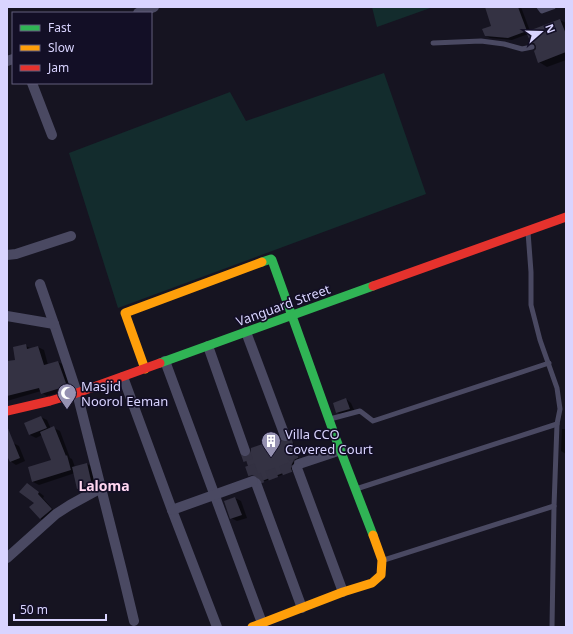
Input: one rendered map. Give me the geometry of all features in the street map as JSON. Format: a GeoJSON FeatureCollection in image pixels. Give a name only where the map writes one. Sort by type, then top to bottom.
{"type":"FeatureCollection","features":[{"type":"Feature","properties":{"kind":"street"},"geometry":{"type":"LineString","coordinates":[[141,12],[154,7]]}},
{"type":"Feature","properties":{"kind":"street"},"geometry":{"type":"LineString","coordinates":[[32,84],[52,135]]}},
{"type":"Feature","properties":{"kind":"street","name":"Vanguard Street"},"geometry":{"type":"LineString","coordinates":[[7,410],[50,401],[77,393],[566,217]]}},
{"type":"Feature","properties":{"kind":"street"},"geometry":{"type":"LineString","coordinates":[[7,255],[16,254],[70,236]]}},
{"type":"Feature","properties":{"kind":"street"},"geometry":{"type":"LineString","coordinates":[[145,369],[124,313],[272,260],[340,450],[382,560],[381,575],[372,583],[343,592],[252,627]]}},
{"type":"Feature","properties":{"kind":"street"},"geometry":{"type":"LineString","coordinates":[[40,284],[77,393],[134,621]]}},
{"type":"Feature","properties":{"kind":"street"},"geometry":{"type":"LineString","coordinates":[[7,316],[54,324]]}},
{"type":"Feature","properties":{"kind":"street"},"geometry":{"type":"LineString","coordinates":[[246,332],[285,436]]}},
{"type":"Feature","properties":{"kind":"street"},"geometry":{"type":"LineString","coordinates":[[208,346],[245,451]]}},
{"type":"Feature","properties":{"kind":"street"},"geometry":{"type":"LineString","coordinates":[[165,361],[262,624]]}},
{"type":"Feature","properties":{"kind":"street"},"geometry":{"type":"LineString","coordinates":[[123,377],[217,627]]}},
{"type":"Feature","properties":{"kind":"street"},"geometry":{"type":"LineString","coordinates":[[340,450],[298,466],[343,592]]}},
{"type":"Feature","properties":{"kind":"street"},"geometry":{"type":"LineString","coordinates":[[172,510],[255,482],[302,608]]}},
{"type":"Feature","properties":{"kind":"street"},"geometry":{"type":"LineString","coordinates":[[7,558],[56,514],[101,488]]}},
{"type":"Feature","properties":{"kind":"lane"},"geometry":{"type":"LineString","coordinates":[[539,7],[542,11],[553,7]]}},
{"type":"Feature","properties":{"kind":"lane"},"geometry":{"type":"LineString","coordinates":[[433,43],[481,41],[504,44],[522,49],[532,47]]}},
{"type":"Feature","properties":{"kind":"lane"},"geometry":{"type":"LineString","coordinates":[[528,230],[531,272],[531,305],[540,340],[557,388],[560,409],[554,506],[552,627]]}},
{"type":"Feature","properties":{"kind":"lane"},"geometry":{"type":"LineString","coordinates":[[329,419],[360,411],[373,421],[549,363]]}},
{"type":"Feature","properties":{"kind":"lane"},"geometry":{"type":"LineString","coordinates":[[355,490],[558,424]]}},
{"type":"Feature","properties":{"kind":"lane"},"geometry":{"type":"LineString","coordinates":[[382,560],[554,506]]}},
{"type":"Feature","properties":{"kind":"green space"},"geometry":{"type":"Polygon","coordinates":[[[372,7],[433,7],[377,27],[372,7]]]}},
{"type":"Feature","properties":{"kind":"green space"},"geometry":{"type":"Polygon","coordinates":[[[384,73],[426,194],[118,308],[69,153],[230,92],[246,121],[384,73]]]}},
{"type":"Feature","properties":{"kind":"building"},"geometry":{"type":"Polygon","coordinates":[[[485,7],[518,7],[527,31],[508,38],[485,36],[482,29],[491,26],[485,7]]]}},
{"type":"Feature","properties":{"kind":"building"},"geometry":{"type":"Polygon","coordinates":[[[560,19],[566,34],[566,52],[538,63],[534,51],[536,46],[534,43],[531,43],[526,32],[560,19]]]}},
{"type":"Feature","properties":{"kind":"building"},"geometry":{"type":"Polygon","coordinates":[[[26,344],[27,349],[38,346],[44,365],[58,361],[67,386],[41,394],[39,388],[7,396],[7,361],[15,360],[13,347],[26,344]]]}},
{"type":"Feature","properties":{"kind":"building"},"geometry":{"type":"Polygon","coordinates":[[[346,398],[350,409],[336,413],[333,403],[346,398]]]}},
{"type":"Feature","properties":{"kind":"building"},"geometry":{"type":"Polygon","coordinates":[[[41,416],[47,428],[29,435],[24,423],[41,416]]]}},
{"type":"Feature","properties":{"kind":"building"},"geometry":{"type":"Polygon","coordinates":[[[7,426],[20,458],[10,462],[7,456],[7,426]]]}},
{"type":"Feature","properties":{"kind":"building"},"geometry":{"type":"Polygon","coordinates":[[[54,426],[66,456],[67,455],[71,470],[32,482],[28,467],[51,460],[40,432],[54,426]]]}},
{"type":"Feature","properties":{"kind":"building","name":"Villa CCO Covered Court"},"geometry":{"type":"Polygon","coordinates":[[[279,438],[284,442],[288,442],[290,440],[297,458],[292,464],[291,470],[262,481],[257,476],[251,475],[245,457],[250,455],[251,448],[279,438]]]}},
{"type":"Feature","properties":{"kind":"building"},"geometry":{"type":"Polygon","coordinates":[[[87,463],[92,485],[77,489],[72,467],[87,463]]]}},
{"type":"Feature","properties":{"kind":"building"},"geometry":{"type":"Polygon","coordinates":[[[27,483],[39,492],[38,494],[52,509],[40,519],[29,507],[34,503],[19,492],[27,483]]]}},
{"type":"Feature","properties":{"kind":"building"},"geometry":{"type":"Polygon","coordinates":[[[235,497],[242,515],[230,519],[224,501],[235,497]]]}},
{"type":"Feature","properties":{"kind":"tunnel"},"geometry":{"type":"LineString","coordinates":[[285,436],[297,468]]}},
{"type":"Feature","properties":{"kind":"tunnel"},"geometry":{"type":"LineString","coordinates":[[245,451],[256,483]]}},
{"type":"Feature","properties":{"kind":"tunnel"},"geometry":{"type":"LineString","coordinates":[[253,481],[299,464]]}},
{"type":"Feature","properties":{"kind":"traffic: fast"},"geometry":{"type":"LineString","coordinates":[[262,262],[272,260],[336,439],[373,535]]}},
{"type":"Feature","properties":{"kind":"traffic: fast"},"geometry":{"type":"LineString","coordinates":[[160,363],[373,286]]}},
{"type":"Feature","properties":{"kind":"traffic: slow"},"geometry":{"type":"LineString","coordinates":[[145,369],[125,313],[262,262]]}},
{"type":"Feature","properties":{"kind":"traffic: slow"},"geometry":{"type":"LineString","coordinates":[[252,627],[343,592],[372,583],[381,575],[382,560],[373,535]]}},
{"type":"Feature","properties":{"kind":"traffic: jam"},"geometry":{"type":"LineString","coordinates":[[373,286],[566,217]]}},
{"type":"Feature","properties":{"kind":"traffic: jam"},"geometry":{"type":"LineString","coordinates":[[7,411],[77,393],[160,363]]}},
{"type":"Feature","properties":{"kind":"place","name":"Masjid Noorol Eeman"},"geometry":{"type":"Point","coordinates":[67,410]}},
{"type":"Feature","properties":{"kind":"place","name":"Villa CCO Covered Court"},"geometry":{"type":"Point","coordinates":[271,458]}},
{"type":"Feature","properties":{"kind":"district","name":"Laloma"},"geometry":{"type":"Point","coordinates":[104,485]}}]}
